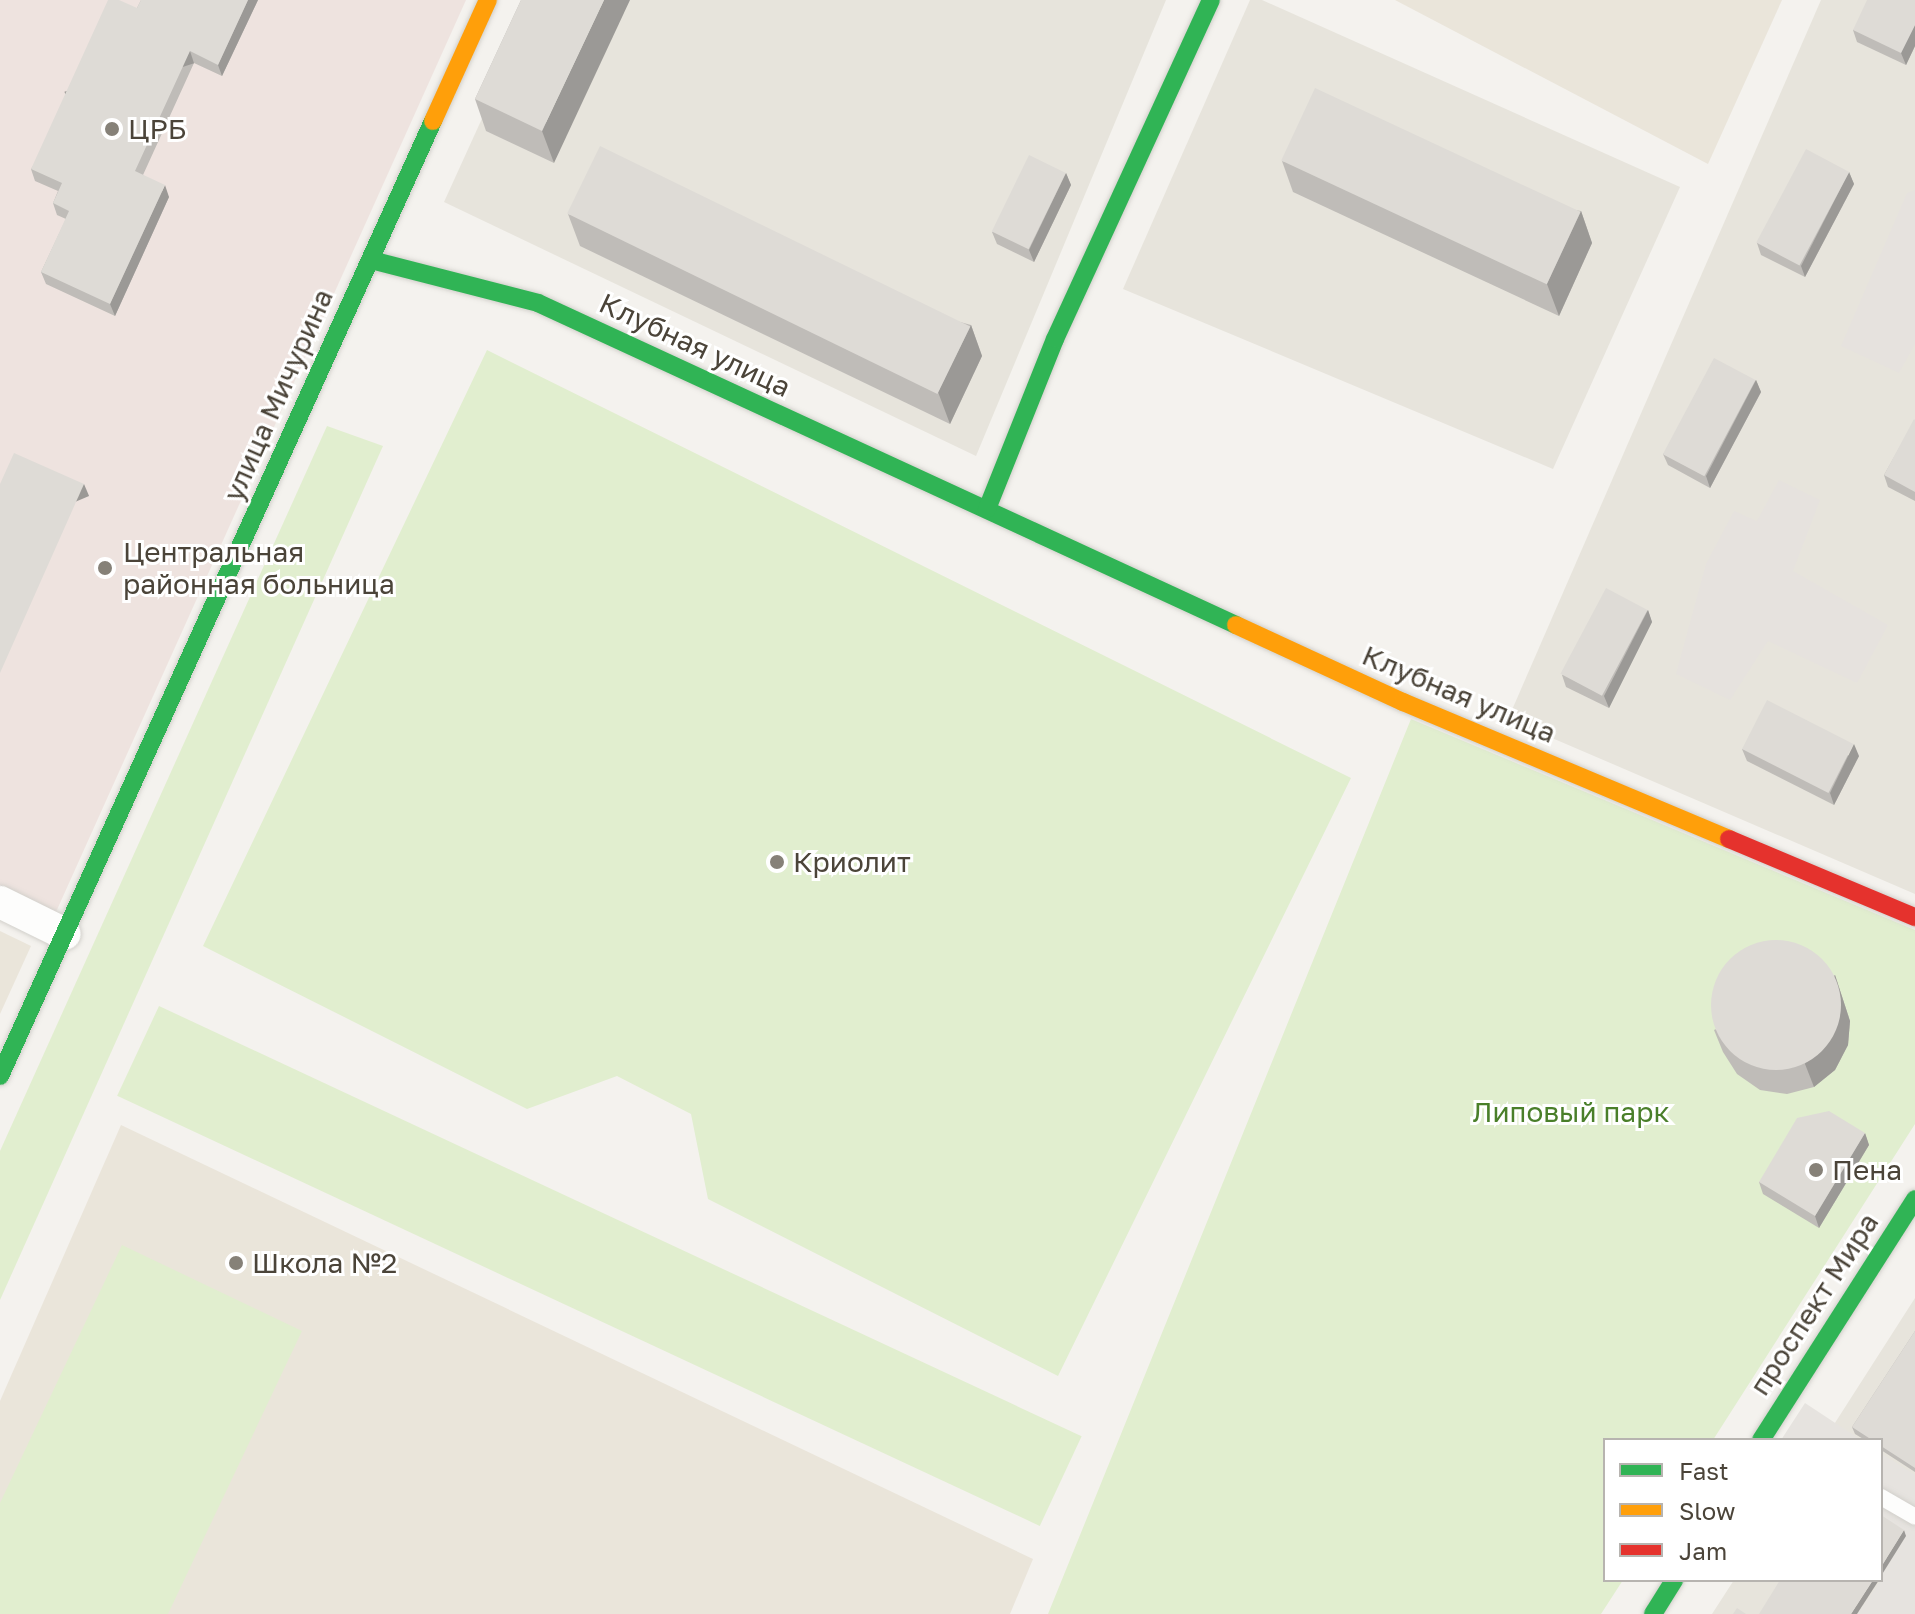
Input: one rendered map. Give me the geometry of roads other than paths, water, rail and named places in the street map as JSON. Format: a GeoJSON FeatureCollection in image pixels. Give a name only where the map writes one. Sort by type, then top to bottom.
{"type":"FeatureCollection","features":[{"type":"Feature","properties":{"kind":"street","name":"улица Мичурина"},"geometry":{"type":"LineString","coordinates":[[0,1076],[488,0]]}},
{"type":"Feature","properties":{"kind":"street"},"geometry":{"type":"LineString","coordinates":[[987,509],[1055,339],[1211,0]]}},
{"type":"Feature","properties":{"kind":"street","name":"Клубная улица"},"geometry":{"type":"LineString","coordinates":[[371,260],[538,303],[1403,702],[1915,917]]}},
{"type":"Feature","properties":{"kind":"street"},"geometry":{"type":"LineString","coordinates":[[0,902],[65,934]]}},
{"type":"Feature","properties":{"kind":"street","name":"проспект Мира"},"geometry":{"type":"LineString","coordinates":[[1764,1434],[1915,1199]]}},
{"type":"Feature","properties":{"kind":"street"},"geometry":{"type":"LineString","coordinates":[[1653,1614],[1673,1582]]}},
{"type":"Feature","properties":{"kind":"lane"},"geometry":{"type":"LineString","coordinates":[[1883,1498],[1915,1517]]}},
{"type":"Feature","properties":{"kind":"place","name":"ЦРБ"},"geometry":{"type":"Point","coordinates":[112,129]}},
{"type":"Feature","properties":{"kind":"place","name":"Центральная районная больница"},"geometry":{"type":"Point","coordinates":[105,568]}},
{"type":"Feature","properties":{"kind":"place","name":"Криолит"},"geometry":{"type":"Point","coordinates":[777,862]}},
{"type":"Feature","properties":{"kind":"place","name":"Пена"},"geometry":{"type":"Point","coordinates":[1816,1170]}},
{"type":"Feature","properties":{"kind":"place","name":"Школа №2"},"geometry":{"type":"Point","coordinates":[236,1263]}},
{"type":"Feature","properties":{"kind":"park label","name":"Липовый парк"},"geometry":{"type":"Point","coordinates":[1571,1112]}}]}
